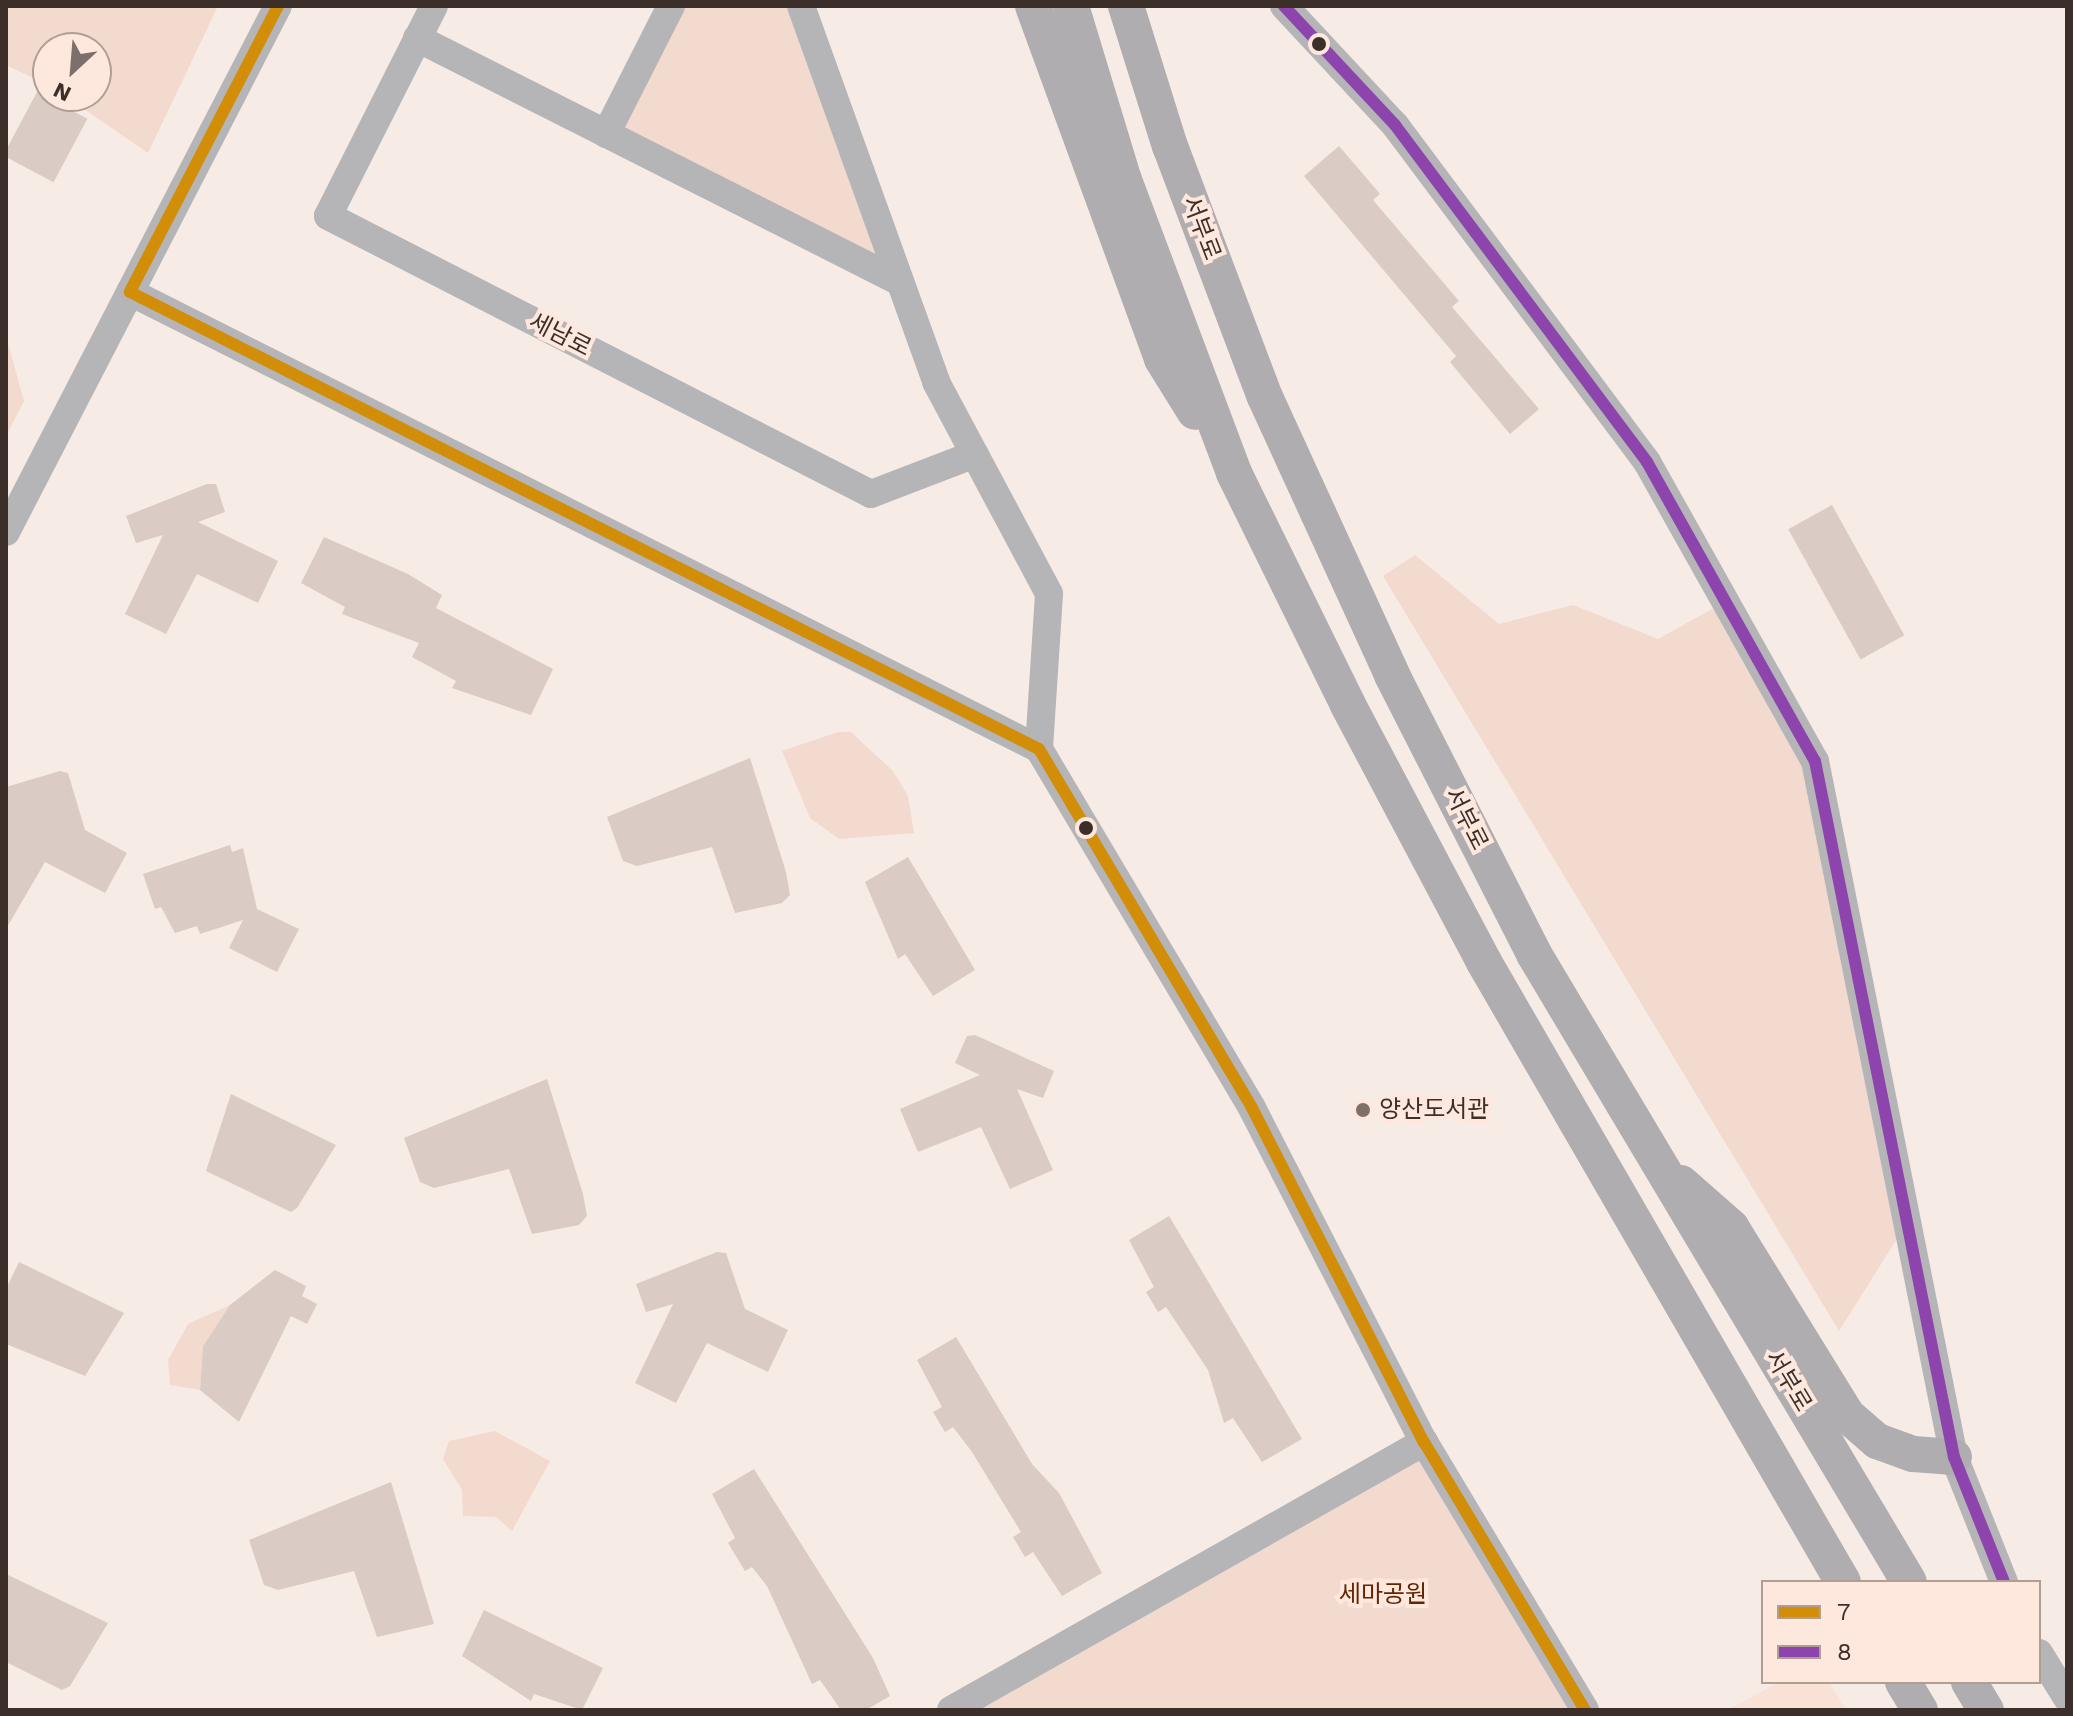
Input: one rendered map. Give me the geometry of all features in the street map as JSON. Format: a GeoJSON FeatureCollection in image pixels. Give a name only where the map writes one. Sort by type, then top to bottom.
{"type":"FeatureCollection","features":[{"type":"Feature","properties":{"kind":"main road"},"geometry":{"type":"LineString","coordinates":[[1033,6],[1162,359],[1234,473]]}},
{"type":"Feature","properties":{"kind":"main road","name":"서부로"},"geometry":{"type":"LineString","coordinates":[[1071,6],[1124,180],[1234,473],[1484,962],[1842,1580]]}},
{"type":"Feature","properties":{"kind":"main road","name":"서부로"},"geometry":{"type":"LineString","coordinates":[[1126,6],[1170,146],[1265,397],[1385,661],[1534,954],[1652,1157],[1908,1580]]}},
{"type":"Feature","properties":{"kind":"main road"},"geometry":{"type":"LineString","coordinates":[[1652,1157],[1731,1227],[1847,1415],[1877,1441],[1913,1454],[1954,1457]]}},
{"type":"Feature","properties":{"kind":"main road"},"geometry":{"type":"LineString","coordinates":[[1805,1519],[1834,1580]]}},
{"type":"Feature","properties":{"kind":"main road"},"geometry":{"type":"LineString","coordinates":[[1883,1684],[1896,1710]]}},
{"type":"Feature","properties":{"kind":"main road"},"geometry":{"type":"LineString","coordinates":[[1904,1684],[1920,1710]]}},
{"type":"Feature","properties":{"kind":"main road"},"geometry":{"type":"LineString","coordinates":[[1970,1684],[1986,1710]]}},
{"type":"Feature","properties":{"kind":"street"},"geometry":{"type":"LineString","coordinates":[[6,532],[278,6]]}},
{"type":"Feature","properties":{"kind":"street","name":"세남로"},"geometry":{"type":"LineString","coordinates":[[434,6],[328,216],[871,494],[975,454]]}},
{"type":"Feature","properties":{"kind":"street"},"geometry":{"type":"LineString","coordinates":[[606,134],[671,6]]}},
{"type":"Feature","properties":{"kind":"street"},"geometry":{"type":"LineString","coordinates":[[801,6],[936,382],[1049,594],[1039,749]]}},
{"type":"Feature","properties":{"kind":"street"},"geometry":{"type":"LineString","coordinates":[[1284,6],[1395,125],[1647,462],[1815,761],[1954,1457],[2003,1580]]}},
{"type":"Feature","properties":{"kind":"street"},"geometry":{"type":"LineString","coordinates":[[417,38],[900,282]]}},
{"type":"Feature","properties":{"kind":"street"},"geometry":{"type":"LineString","coordinates":[[130,292],[1039,749],[1252,1108],[1424,1442],[1585,1710]]}},
{"type":"Feature","properties":{"kind":"street"},"geometry":{"type":"LineString","coordinates":[[951,1710],[1424,1442]]}},
{"type":"Feature","properties":{"kind":"street"},"geometry":{"type":"LineString","coordinates":[[2041,1656],[2067,1698]]}},
{"type":"Feature","properties":{"kind":"shaded area"},"geometry":{"type":"Polygon","coordinates":[[[1775,1684],[1830,1684],[1846,1710],[1728,1710],[1775,1684]]]}},
{"type":"Feature","properties":{"kind":"green space"},"geometry":{"type":"Polygon","coordinates":[[[6,6],[218,6],[148,153],[88,112],[112,112],[112,32],[32,32],[32,77],[6,65],[6,6]]]}},
{"type":"Feature","properties":{"kind":"green space"},"geometry":{"type":"Polygon","coordinates":[[[671,6],[801,6],[900,282],[606,134],[671,6]]]}},
{"type":"Feature","properties":{"kind":"green space"},"geometry":{"type":"Polygon","coordinates":[[[6,336],[24,401],[6,436],[6,336]]]}},
{"type":"Feature","properties":{"kind":"green space"},"geometry":{"type":"Polygon","coordinates":[[[1415,555],[1499,624],[1573,605],[1658,639],[1730,599],[1815,761],[1907,1223],[1839,1331],[1383,576],[1415,555]]]}},
{"type":"Feature","properties":{"kind":"green space"},"geometry":{"type":"Polygon","coordinates":[[[838,732],[851,732],[893,771],[908,796],[914,833],[839,839],[810,818],[782,751],[838,732]]]}},
{"type":"Feature","properties":{"kind":"green space"},"geometry":{"type":"Polygon","coordinates":[[[230,1305],[203,1346],[200,1390],[170,1385],[168,1360],[188,1324],[230,1305]]]}},
{"type":"Feature","properties":{"kind":"green space"},"geometry":{"type":"Polygon","coordinates":[[[495,1431],[550,1461],[512,1531],[496,1517],[463,1516],[462,1490],[443,1459],[449,1441],[495,1431]]]}},
{"type":"Feature","properties":{"kind":"green space","name":"세마공원"},"geometry":{"type":"Polygon","coordinates":[[[1424,1442],[1585,1710],[943,1710],[1424,1442]]]}},
{"type":"Feature","properties":{"kind":"building"},"geometry":{"type":"Polygon","coordinates":[[[32,101],[32,112],[75,112],[87,119],[54,182],[6,157],[6,150],[32,101]]]}},
{"type":"Feature","properties":{"kind":"building"},"geometry":{"type":"Polygon","coordinates":[[[1339,146],[1380,194],[1373,200],[1459,301],[1452,307],[1539,409],[1510,434],[1450,362],[1456,356],[1304,176],[1339,146]]]}},
{"type":"Feature","properties":{"kind":"building"},"geometry":{"type":"Polygon","coordinates":[[[207,484],[216,484],[225,512],[198,522],[278,561],[258,603],[197,574],[166,634],[125,614],[163,535],[136,543],[126,516],[207,484]]]}},
{"type":"Feature","properties":{"kind":"building"},"geometry":{"type":"Polygon","coordinates":[[[1832,505],[1904,635],[1861,660],[1788,529],[1832,505]]]}},
{"type":"Feature","properties":{"kind":"building"},"geometry":{"type":"Polygon","coordinates":[[[324,537],[408,574],[442,595],[436,608],[553,669],[531,715],[452,688],[456,681],[412,657],[419,643],[342,614],[345,607],[301,583],[324,537]]]}},
{"type":"Feature","properties":{"kind":"building"},"geometry":{"type":"Polygon","coordinates":[[[750,758],[786,872],[790,895],[782,903],[735,913],[712,847],[637,866],[623,861],[607,817],[750,758]]]}},
{"type":"Feature","properties":{"kind":"building"},"geometry":{"type":"Polygon","coordinates":[[[60,771],[68,773],[85,830],[127,853],[105,893],[45,862],[6,929],[6,787],[60,771]]]}},
{"type":"Feature","properties":{"kind":"building"},"geometry":{"type":"Polygon","coordinates":[[[230,845],[232,852],[243,848],[257,909],[299,929],[277,972],[229,948],[243,920],[200,934],[197,926],[175,933],[161,907],[155,909],[143,874],[230,845]]]}},
{"type":"Feature","properties":{"kind":"building"},"geometry":{"type":"Polygon","coordinates":[[[908,857],[975,970],[933,996],[905,954],[898,959],[865,882],[908,857]]]}},
{"type":"Feature","properties":{"kind":"building"},"geometry":{"type":"Polygon","coordinates":[[[975,1035],[1054,1071],[1043,1098],[1017,1089],[1053,1170],[1010,1189],[981,1127],[918,1152],[900,1109],[980,1075],[955,1063],[967,1036],[975,1035]]]}},
{"type":"Feature","properties":{"kind":"building"},"geometry":{"type":"Polygon","coordinates":[[[547,1079],[583,1194],[587,1216],[579,1225],[532,1234],[509,1169],[434,1188],[420,1182],[404,1138],[547,1079]]]}},
{"type":"Feature","properties":{"kind":"building"},"geometry":{"type":"Polygon","coordinates":[[[231,1094],[336,1145],[297,1208],[291,1212],[206,1171],[231,1094]]]}},
{"type":"Feature","properties":{"kind":"building"},"geometry":{"type":"Polygon","coordinates":[[[1169,1216],[1302,1439],[1262,1462],[1233,1418],[1224,1423],[1208,1370],[1166,1307],[1158,1312],[1146,1292],[1154,1287],[1129,1240],[1169,1216]]]}},
{"type":"Feature","properties":{"kind":"building"},"geometry":{"type":"Polygon","coordinates":[[[717,1252],[726,1253],[745,1309],[788,1330],[768,1372],[707,1343],[676,1403],[635,1383],[673,1304],[646,1312],[636,1284],[717,1252]]]}},
{"type":"Feature","properties":{"kind":"building"},"geometry":{"type":"Polygon","coordinates":[[[19,1262],[124,1313],[85,1376],[6,1344],[6,1289],[19,1262]]]}},
{"type":"Feature","properties":{"kind":"building"},"geometry":{"type":"Polygon","coordinates":[[[275,1270],[306,1286],[302,1296],[317,1304],[307,1324],[291,1316],[239,1422],[200,1390],[203,1346],[230,1305],[275,1270]]]}},
{"type":"Feature","properties":{"kind":"building"},"geometry":{"type":"Polygon","coordinates":[[[956,1337],[1032,1464],[1059,1493],[1102,1573],[1062,1596],[1033,1552],[1025,1557],[1013,1537],[1021,1532],[972,1452],[953,1427],[945,1432],[933,1412],[942,1407],[917,1360],[956,1337]]]}},
{"type":"Feature","properties":{"kind":"building"},"geometry":{"type":"Polygon","coordinates":[[[754,1469],[873,1658],[890,1696],[866,1710],[841,1710],[820,1680],[812,1684],[767,1586],[752,1567],[745,1571],[728,1543],[735,1538],[712,1494],[754,1469]]]}},
{"type":"Feature","properties":{"kind":"building"},"geometry":{"type":"Polygon","coordinates":[[[391,1482],[434,1624],[377,1637],[354,1571],[278,1590],[264,1585],[249,1540],[391,1482]]]}},
{"type":"Feature","properties":{"kind":"building"},"geometry":{"type":"Polygon","coordinates":[[[6,1574],[108,1623],[70,1686],[62,1690],[6,1662],[6,1574]]]}},
{"type":"Feature","properties":{"kind":"building"},"geometry":{"type":"Polygon","coordinates":[[[484,1610],[603,1668],[582,1710],[534,1694],[531,1701],[462,1656],[484,1610]]]}},
{"type":"Feature","properties":{"kind":"transit line","name":"7"},"geometry":{"type":"LineString","coordinates":[[278,6],[130,292],[1039,749],[1252,1108],[1424,1442],[1585,1710]]}},
{"type":"Feature","properties":{"kind":"transit line","name":"8"},"geometry":{"type":"LineString","coordinates":[[1284,6],[1395,125],[1647,462],[1815,761],[1954,1457],[2003,1580]]}},
{"type":"Feature","properties":{"kind":"place","name":"양산도서관"},"geometry":{"type":"Point","coordinates":[1363,1110]}}]}
